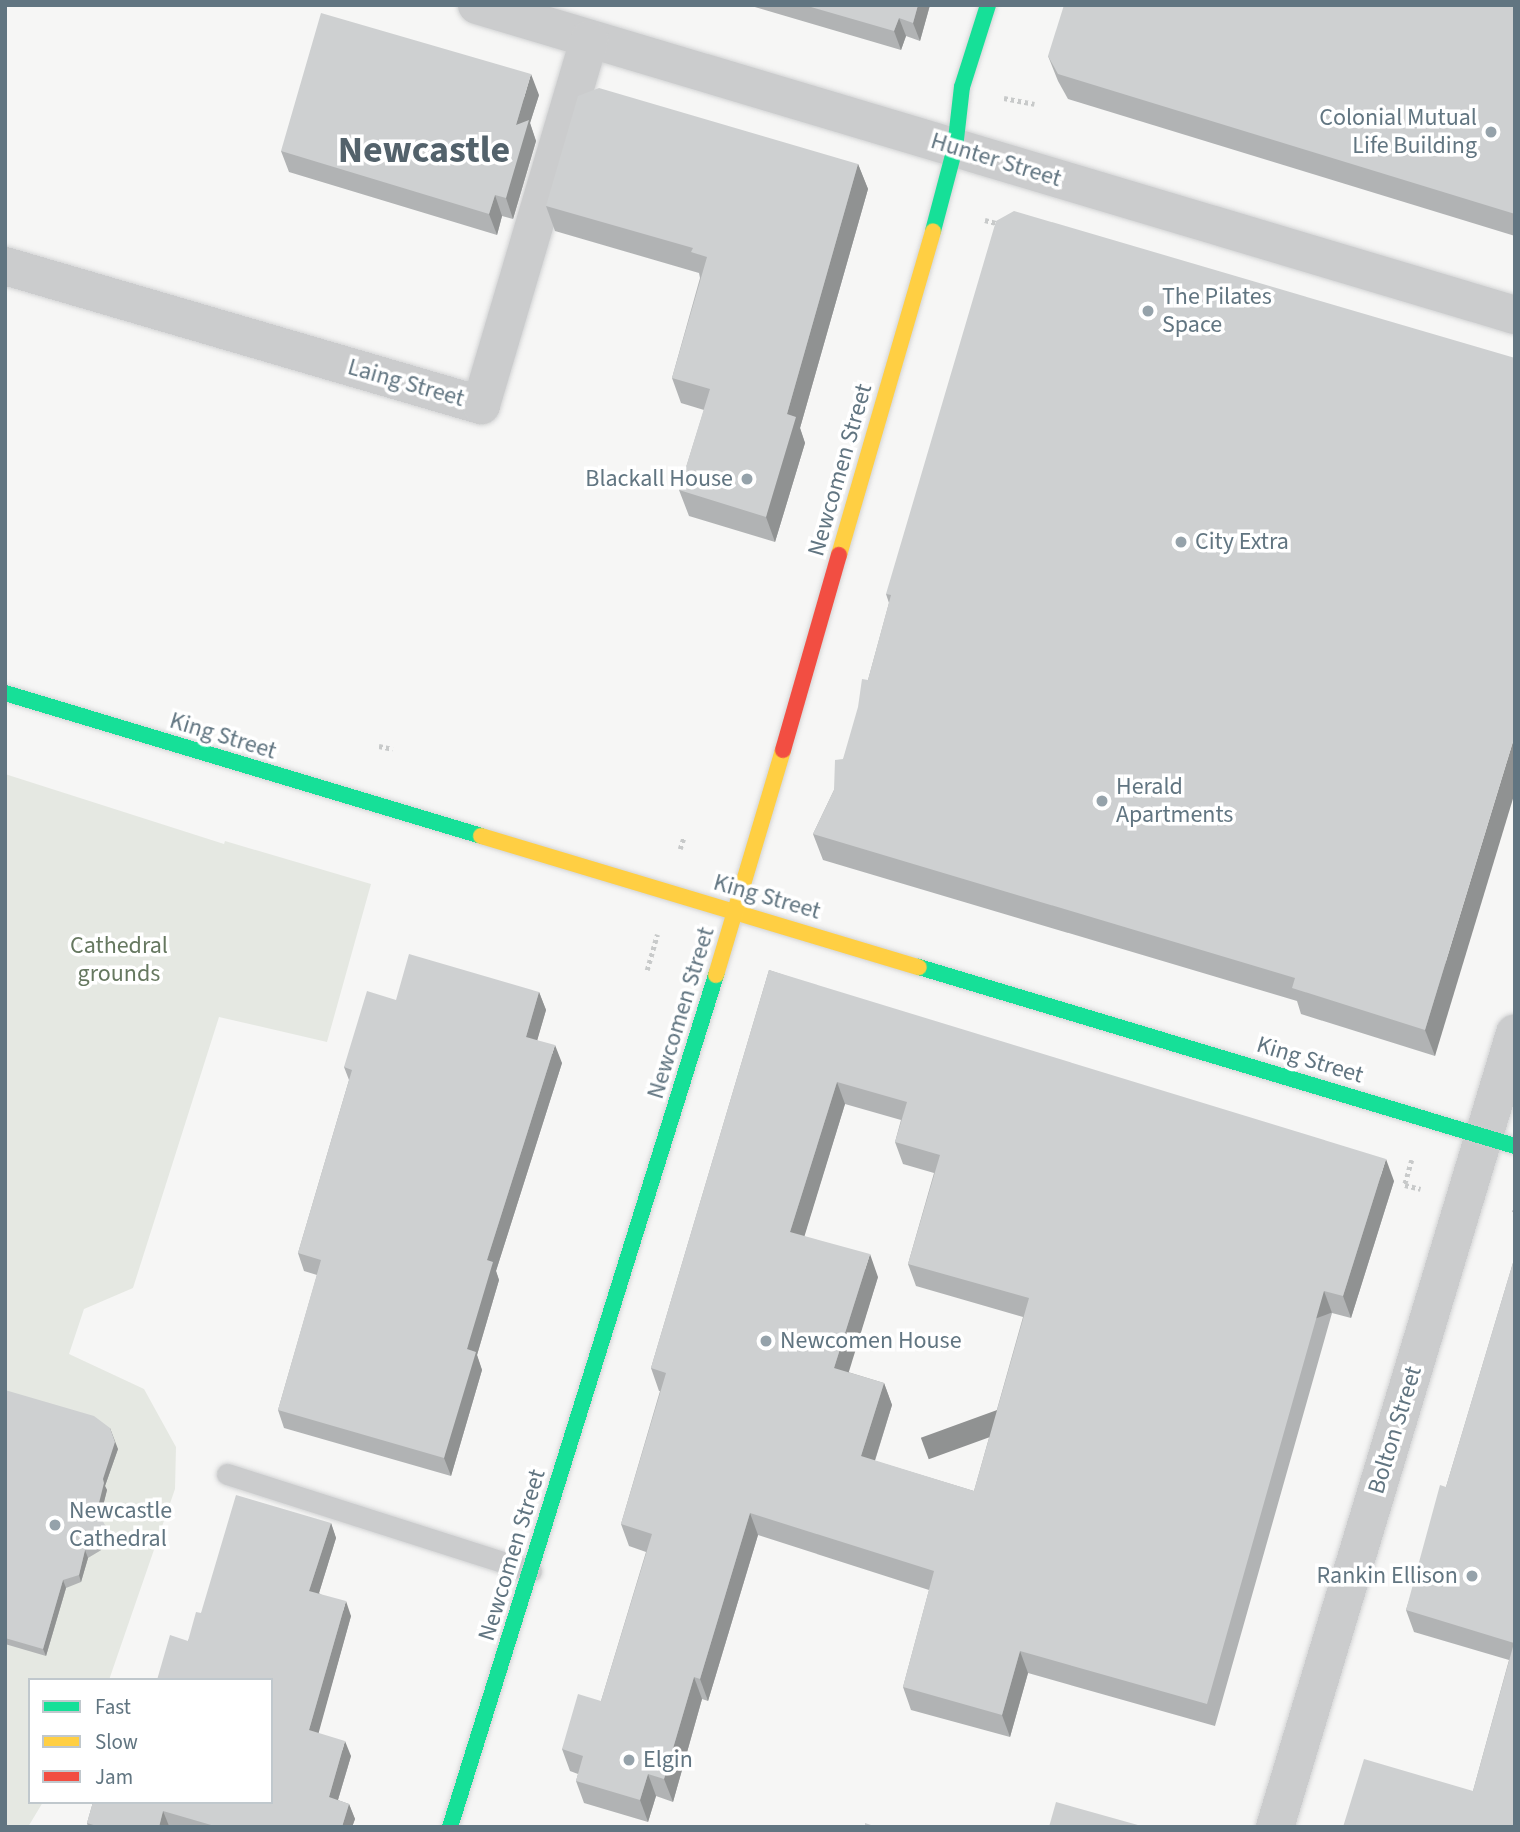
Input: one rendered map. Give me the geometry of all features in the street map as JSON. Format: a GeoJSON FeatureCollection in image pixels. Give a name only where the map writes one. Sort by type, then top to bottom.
{"type":"FeatureCollection","features":[{"type":"Feature","properties":{"kind":"street","name":"Hunter Street"},"geometry":{"type":"LineString","coordinates":[[477,5],[1515,315]]}},
{"type":"Feature","properties":{"kind":"street","name":"Newcomen Street"},"geometry":{"type":"LineString","coordinates":[[450,1827],[736,911],[942,203],[955,148],[962,87],[988,5]]}},
{"type":"Feature","properties":{"kind":"street","name":"Laing Street"},"geometry":{"type":"LineString","coordinates":[[5,266],[481,405],[589,40]]}},
{"type":"Feature","properties":{"kind":"street","name":"King Street"},"geometry":{"type":"LineString","coordinates":[[5,693],[1499,1142]]}},
{"type":"Feature","properties":{"kind":"street","name":"Bolton Street"},"geometry":{"type":"LineString","coordinates":[[1275,1827],[1499,1142],[1515,1033]]}},
{"type":"Feature","properties":{"kind":"lane"},"geometry":{"type":"LineString","coordinates":[[227,1474],[531,1571]]}},
{"type":"Feature","properties":{"kind":"path"},"geometry":{"type":"LineString","coordinates":[[1001,97],[1034,104]]}},
{"type":"Feature","properties":{"kind":"path"},"geometry":{"type":"LineString","coordinates":[[985,220],[1000,225]]}},
{"type":"Feature","properties":{"kind":"path"},"geometry":{"type":"LineString","coordinates":[[379,746],[393,750]]}},
{"type":"Feature","properties":{"kind":"path"},"geometry":{"type":"LineString","coordinates":[[647,970],[655,937]]}},
{"type":"Feature","properties":{"kind":"path"},"geometry":{"type":"LineString","coordinates":[[1413,1156],[1405,1185],[1428,1191]]}},
{"type":"Feature","properties":{"kind":"green space","name":"Cathedral grounds"},"geometry":{"type":"Polygon","coordinates":[[[5,774],[224,844],[225,841],[371,884],[327,1042],[219,1017],[133,1288],[84,1309],[69,1354],[144,1389],[176,1447],[175,1489],[110,1678],[28,1678],[28,1804],[42,1804],[28,1827],[5,1827],[5,774]]]}},
{"type":"Feature","properties":{"kind":"building"},"geometry":{"type":"Polygon","coordinates":[[[804,5],[918,5],[913,23],[899,18],[894,31],[804,5]]]}},
{"type":"Feature","properties":{"kind":"building"},"geometry":{"type":"Polygon","coordinates":[[[1064,5],[1515,5],[1515,214],[1058,74],[1048,56],[1064,5]]]}},
{"type":"Feature","properties":{"kind":"building"},"geometry":{"type":"Polygon","coordinates":[[[321,13],[531,74],[516,125],[529,120],[506,198],[495,195],[489,214],[281,151],[321,13]]]}},
{"type":"Feature","properties":{"kind":"building"},"geometry":{"type":"Polygon","coordinates":[[[599,88],[858,164],[787,414],[796,417],[766,517],[679,490],[710,389],[672,378],[707,257],[691,252],[693,248],[546,206],[578,96],[599,88]]]}},
{"type":"Feature","properties":{"kind":"building"},"geometry":{"type":"Polygon","coordinates":[[[1014,211],[1515,358],[1515,735],[1425,1030],[1292,988],[1295,978],[813,834],[834,790],[835,760],[843,759],[858,707],[862,679],[868,680],[891,595],[886,594],[996,221],[1014,211]]]}},
{"type":"Feature","properties":{"kind":"building"},"geometry":{"type":"Polygon","coordinates":[[[409,954],[539,992],[526,1037],[555,1045],[487,1260],[493,1262],[467,1349],[476,1352],[444,1458],[278,1410],[321,1260],[298,1253],[352,1070],[344,1067],[367,991],[396,1000],[409,954]]]}},
{"type":"Feature","properties":{"kind":"building"},"geometry":{"type":"Polygon","coordinates":[[[769,970],[1386,1159],[1343,1296],[1324,1291],[1207,1704],[1020,1651],[1002,1715],[903,1687],[934,1571],[750,1513],[700,1679],[694,1677],[664,1779],[648,1774],[640,1800],[576,1781],[583,1756],[562,1749],[578,1694],[601,1701],[652,1534],[621,1524],[666,1373],[651,1368],[769,970]],[[837,1082],[790,1232],[870,1254],[834,1368],[884,1383],[861,1456],[974,1491],[1029,1298],[908,1264],[940,1155],[895,1142],[907,1102],[837,1082]]]}},
{"type":"Feature","properties":{"kind":"building"},"geometry":{"type":"Polygon","coordinates":[[[1515,1256],[1515,1827],[1343,1827],[1364,1759],[1473,1791],[1514,1643],[1406,1610],[1440,1485],[1446,1487],[1515,1256]]]}},
{"type":"Feature","properties":{"kind":"building","name":"Newcastle Cathedral"},"geometry":{"type":"Polygon","coordinates":[[[5,1390],[94,1416],[110,1428],[115,1442],[103,1479],[97,1511],[105,1525],[100,1542],[85,1550],[79,1575],[63,1580],[43,1649],[5,1638],[5,1390]]]}},
{"type":"Feature","properties":{"kind":"building"},"geometry":{"type":"Polygon","coordinates":[[[236,1495],[331,1523],[309,1591],[346,1601],[309,1730],[345,1741],[329,1797],[349,1804],[342,1827],[218,1827],[163,1811],[159,1827],[100,1827],[87,1823],[92,1804],[273,1804],[273,1678],[158,1678],[170,1635],[188,1641],[196,1612],[201,1613],[236,1495]]]}},
{"type":"Feature","properties":{"kind":"building"},"geometry":{"type":"Polygon","coordinates":[[[1056,1802],[1145,1827],[1049,1827],[1056,1802]]]}},
{"type":"Feature","properties":{"kind":"traffic: fast"},"geometry":{"type":"LineString","coordinates":[[933,231],[955,148],[962,87],[988,5]]}},
{"type":"Feature","properties":{"kind":"traffic: fast"},"geometry":{"type":"LineString","coordinates":[[5,693],[481,836]]}},
{"type":"Feature","properties":{"kind":"traffic: fast"},"geometry":{"type":"LineString","coordinates":[[919,967],[1515,1146]]}},
{"type":"Feature","properties":{"kind":"traffic: fast"},"geometry":{"type":"LineString","coordinates":[[450,1827],[716,975]]}},
{"type":"Feature","properties":{"kind":"traffic: slow"},"geometry":{"type":"LineString","coordinates":[[839,555],[933,231]]}},
{"type":"Feature","properties":{"kind":"traffic: slow"},"geometry":{"type":"LineString","coordinates":[[716,975],[783,750]]}},
{"type":"Feature","properties":{"kind":"traffic: slow"},"geometry":{"type":"LineString","coordinates":[[481,836],[919,967]]}},
{"type":"Feature","properties":{"kind":"traffic: jam"},"geometry":{"type":"LineString","coordinates":[[783,750],[839,555]]}},
{"type":"Feature","properties":{"kind":"place","name":"Colonial Mutual Life Building"},"geometry":{"type":"Point","coordinates":[1491,132]}},
{"type":"Feature","properties":{"kind":"place","name":"The Pilates Space"},"geometry":{"type":"Point","coordinates":[1148,311]}},
{"type":"Feature","properties":{"kind":"place","name":"Blackall House"},"geometry":{"type":"Point","coordinates":[747,479]}},
{"type":"Feature","properties":{"kind":"place","name":"City Extra"},"geometry":{"type":"Point","coordinates":[1181,542]}},
{"type":"Feature","properties":{"kind":"place","name":"Herald Apartments"},"geometry":{"type":"Point","coordinates":[1102,801]}},
{"type":"Feature","properties":{"kind":"place","name":"Newcomen House"},"geometry":{"type":"Point","coordinates":[766,1341]}},
{"type":"Feature","properties":{"kind":"place","name":"Newcastle Cathedral"},"geometry":{"type":"Point","coordinates":[55,1525]}},
{"type":"Feature","properties":{"kind":"place","name":"Rankin Ellison"},"geometry":{"type":"Point","coordinates":[1472,1576]}},
{"type":"Feature","properties":{"kind":"place","name":"Elgin"},"geometry":{"type":"Point","coordinates":[629,1760]}},
{"type":"Feature","properties":{"kind":"district","name":"Newcastle"},"geometry":{"type":"Point","coordinates":[424,151]}}]}
